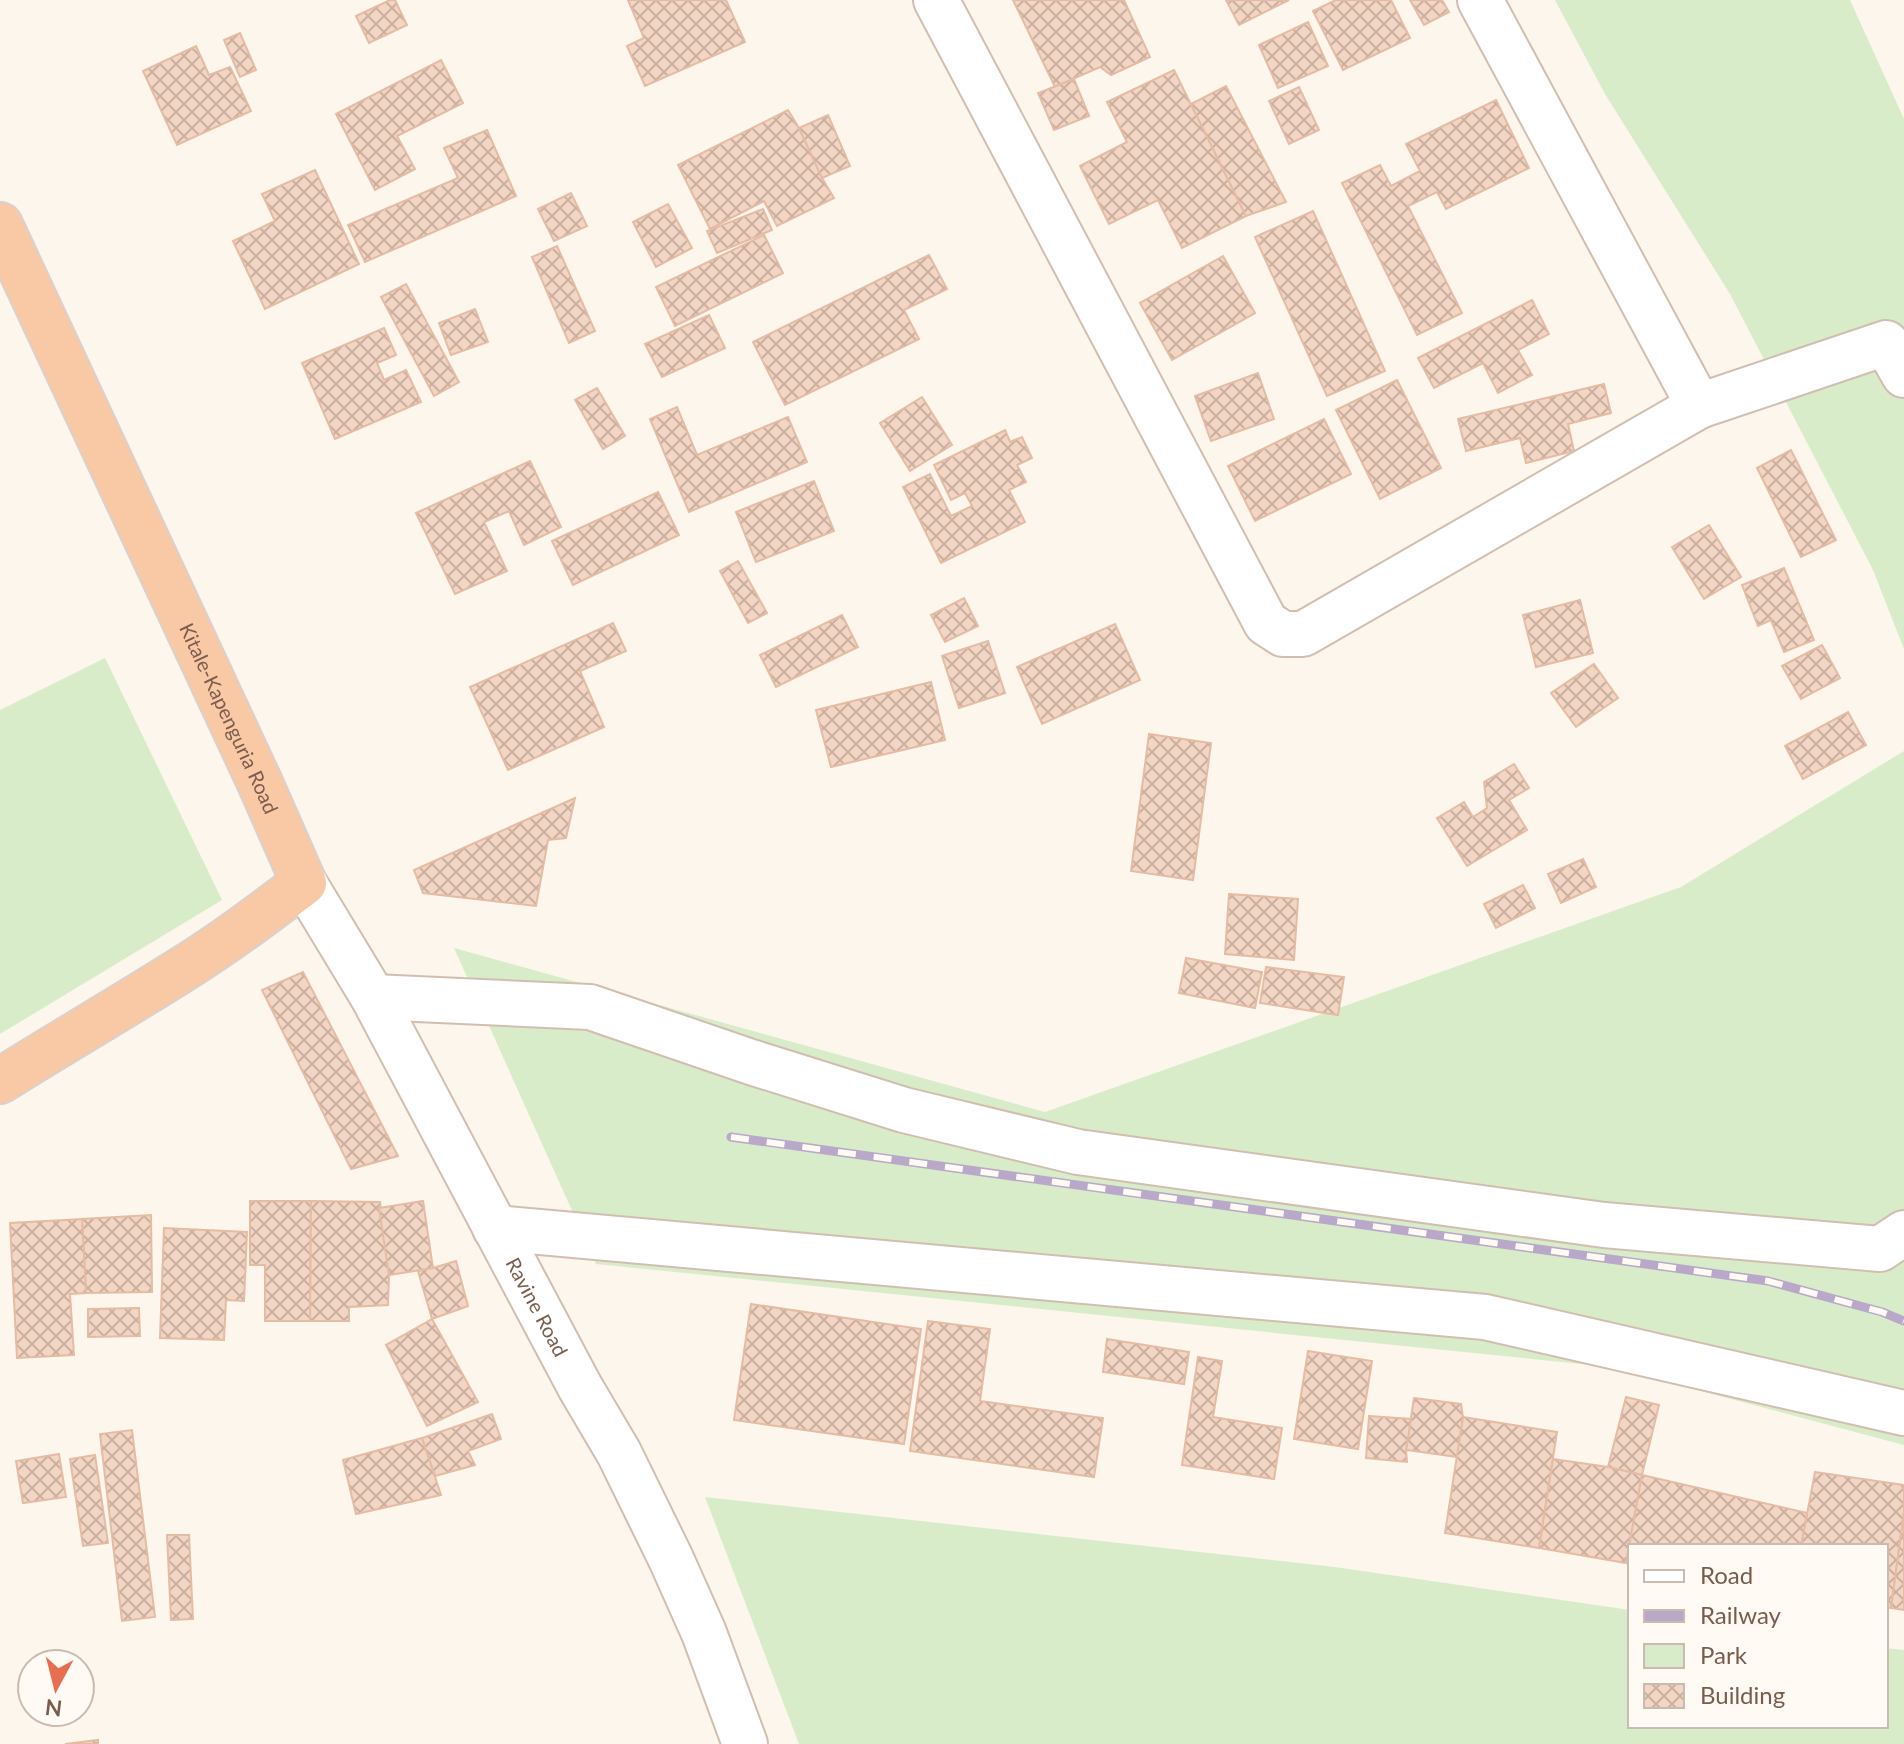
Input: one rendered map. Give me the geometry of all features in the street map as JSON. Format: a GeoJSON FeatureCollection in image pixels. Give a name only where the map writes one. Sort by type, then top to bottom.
{"type":"FeatureCollection","features":[{"type":"Feature","properties":{"kind":"highway","name":"Kitale-Kapenguria Road"},"geometry":{"type":"LineString","coordinates":[[0,225],[304,883]]}},
{"type":"Feature","properties":{"kind":"highway"},"geometry":{"type":"LineString","coordinates":[[0,1081],[181,971],[304,883]]}},
{"type":"Feature","properties":{"kind":"street"},"geometry":{"type":"LineString","coordinates":[[936,0],[1266,623],[1283,634],[1303,634],[1699,406],[1886,343],[1904,375]]}},
{"type":"Feature","properties":{"kind":"street"},"geometry":{"type":"LineString","coordinates":[[1480,0],[1699,406]]}},
{"type":"Feature","properties":{"kind":"street","name":"Ravine Road"},"geometry":{"type":"LineString","coordinates":[[304,883],[373,997],[580,1387],[619,1453],[704,1633],[745,1744]]}},
{"type":"Feature","properties":{"kind":"street"},"geometry":{"type":"LineString","coordinates":[[373,997],[590,1007],[904,1110],[1078,1152],[1604,1225],[1880,1249],[1904,1233]]}},
{"type":"Feature","properties":{"kind":"street"},"geometry":{"type":"LineString","coordinates":[[495,1228],[1485,1317],[1904,1413]]}},
{"type":"Feature","properties":{"kind":"green space"},"geometry":{"type":"Polygon","coordinates":[[[1555,0],[1850,0],[1904,119],[1904,649],[1873,570],[1730,294],[1605,94],[1555,0]]]}},
{"type":"Feature","properties":{"kind":"green space"},"geometry":{"type":"Polygon","coordinates":[[[105,658],[222,900],[0,1034],[0,710],[105,658]]]}},
{"type":"Feature","properties":{"kind":"green space"},"geometry":{"type":"Polygon","coordinates":[[[1904,751],[1904,1445],[1611,1367],[596,1264],[454,948],[1045,1112],[1681,887],[1904,751]]]}},
{"type":"Feature","properties":{"kind":"green space"},"geometry":{"type":"Polygon","coordinates":[[[705,1497],[1335,1567],[1628,1610],[1628,1728],[1888,1728],[1888,1648],[1904,1650],[1904,1744],[799,1744],[705,1497]]]}},
{"type":"Feature","properties":{"kind":"building"},"geometry":{"type":"Polygon","coordinates":[[[395,0],[407,25],[369,43],[356,16],[395,0]]]}},
{"type":"Feature","properties":{"kind":"building"},"geometry":{"type":"Polygon","coordinates":[[[628,0],[726,0],[745,42],[645,86],[627,46],[644,38],[628,0]]]}},
{"type":"Feature","properties":{"kind":"building"},"geometry":{"type":"Polygon","coordinates":[[[1013,0],[1124,0],[1150,57],[1111,75],[1100,67],[1055,87],[1013,0]]]}},
{"type":"Feature","properties":{"kind":"building"},"geometry":{"type":"Polygon","coordinates":[[[1226,0],[1289,0],[1239,25],[1226,0]]]}},
{"type":"Feature","properties":{"kind":"building"},"geometry":{"type":"Polygon","coordinates":[[[1336,0],[1391,0],[1410,38],[1343,70],[1313,11],[1336,0]]]}},
{"type":"Feature","properties":{"kind":"building"},"geometry":{"type":"Polygon","coordinates":[[[1410,0],[1442,0],[1449,12],[1424,25],[1410,0]]]}},
{"type":"Feature","properties":{"kind":"building"},"geometry":{"type":"Polygon","coordinates":[[[1308,22],[1328,66],[1278,88],[1259,45],[1308,22]]]}},
{"type":"Feature","properties":{"kind":"building"},"geometry":{"type":"Polygon","coordinates":[[[240,33],[256,70],[240,77],[224,40],[240,33]]]}},
{"type":"Feature","properties":{"kind":"building"},"geometry":{"type":"Polygon","coordinates":[[[196,46],[209,75],[230,67],[251,111],[177,145],[143,71],[196,46]]]}},
{"type":"Feature","properties":{"kind":"building"},"geometry":{"type":"Polygon","coordinates":[[[441,60],[463,103],[397,136],[415,169],[375,190],[336,114],[441,60]]]}},
{"type":"Feature","properties":{"kind":"building"},"geometry":{"type":"Polygon","coordinates":[[[1174,70],[1246,216],[1182,248],[1158,200],[1109,224],[1080,166],[1127,142],[1107,102],[1174,70]]]}},
{"type":"Feature","properties":{"kind":"building"},"geometry":{"type":"Polygon","coordinates":[[[1074,79],[1089,116],[1054,130],[1038,93],[1074,79]]]}},
{"type":"Feature","properties":{"kind":"building"},"geometry":{"type":"Polygon","coordinates":[[[1226,86],[1286,202],[1246,216],[1191,104],[1226,86]]]}},
{"type":"Feature","properties":{"kind":"building"},"geometry":{"type":"Polygon","coordinates":[[[1299,87],[1319,130],[1289,144],[1269,101],[1299,87]]]}},
{"type":"Feature","properties":{"kind":"building"},"geometry":{"type":"Polygon","coordinates":[[[1496,100],[1529,168],[1446,209],[1437,192],[1408,206],[1462,313],[1417,335],[1342,183],[1380,165],[1391,186],[1420,171],[1406,144],[1496,100]]]}},
{"type":"Feature","properties":{"kind":"building"},"geometry":{"type":"Polygon","coordinates":[[[788,110],[834,198],[777,226],[764,201],[710,229],[678,165],[788,110]]]}},
{"type":"Feature","properties":{"kind":"building"},"geometry":{"type":"Polygon","coordinates":[[[828,115],[850,166],[822,178],[799,128],[828,115]]]}},
{"type":"Feature","properties":{"kind":"building"},"geometry":{"type":"Polygon","coordinates":[[[487,130],[516,196],[365,262],[348,225],[458,178],[444,148],[487,130]]]}},
{"type":"Feature","properties":{"kind":"building"},"geometry":{"type":"Polygon","coordinates":[[[315,170],[359,264],[265,309],[233,241],[275,221],[262,194],[315,170]]]}},
{"type":"Feature","properties":{"kind":"building"},"geometry":{"type":"Polygon","coordinates":[[[571,193],[587,226],[554,241],[538,209],[571,193]]]}},
{"type":"Feature","properties":{"kind":"building"},"geometry":{"type":"Polygon","coordinates":[[[668,204],[692,248],[656,267],[633,222],[668,204]]]}},
{"type":"Feature","properties":{"kind":"building"},"geometry":{"type":"Polygon","coordinates":[[[763,209],[772,230],[717,253],[707,231],[763,209]]]}},
{"type":"Feature","properties":{"kind":"building"},"geometry":{"type":"Polygon","coordinates":[[[1313,211],[1385,371],[1327,396],[1255,237],[1313,211]]]}},
{"type":"Feature","properties":{"kind":"building"},"geometry":{"type":"Polygon","coordinates":[[[764,235],[783,273],[675,326],[656,287],[764,235]]]}},
{"type":"Feature","properties":{"kind":"building"},"geometry":{"type":"Polygon","coordinates":[[[557,246],[595,331],[569,343],[532,257],[557,246]]]}},
{"type":"Feature","properties":{"kind":"building"},"geometry":{"type":"Polygon","coordinates":[[[929,255],[947,289],[904,310],[919,339],[785,405],[753,342],[929,255]]]}},
{"type":"Feature","properties":{"kind":"building"},"geometry":{"type":"Polygon","coordinates":[[[1223,256],[1255,313],[1172,360],[1140,303],[1223,256]]]}},
{"type":"Feature","properties":{"kind":"building"},"geometry":{"type":"Polygon","coordinates":[[[406,284],[459,382],[434,396],[381,297],[406,284]]]}},
{"type":"Feature","properties":{"kind":"building"},"geometry":{"type":"Polygon","coordinates":[[[1532,300],[1549,334],[1518,350],[1532,375],[1498,393],[1483,363],[1434,388],[1418,358],[1532,300]]]}},
{"type":"Feature","properties":{"kind":"building"},"geometry":{"type":"Polygon","coordinates":[[[475,309],[488,342],[451,355],[439,323],[475,309]]]}},
{"type":"Feature","properties":{"kind":"building"},"geometry":{"type":"Polygon","coordinates":[[[709,315],[725,348],[662,377],[645,344],[709,315]]]}},
{"type":"Feature","properties":{"kind":"building"},"geometry":{"type":"Polygon","coordinates":[[[384,328],[396,355],[377,363],[384,380],[406,370],[421,402],[335,439],[302,363],[384,328]]]}},
{"type":"Feature","properties":{"kind":"building"},"geometry":{"type":"Polygon","coordinates":[[[1258,373],[1274,419],[1211,441],[1195,396],[1258,373]]]}},
{"type":"Feature","properties":{"kind":"building"},"geometry":{"type":"Polygon","coordinates":[[[1397,380],[1441,468],[1380,499],[1336,410],[1397,380]]]}},
{"type":"Feature","properties":{"kind":"building"},"geometry":{"type":"Polygon","coordinates":[[[1604,384],[1611,413],[1568,424],[1574,451],[1526,463],[1520,438],[1466,451],[1458,419],[1604,384]]]}},
{"type":"Feature","properties":{"kind":"building"},"geometry":{"type":"Polygon","coordinates":[[[597,388],[625,436],[603,449],[575,400],[597,388]]]}},
{"type":"Feature","properties":{"kind":"building"},"geometry":{"type":"Polygon","coordinates":[[[922,397],[952,445],[910,471],[880,423],[922,397]]]}},
{"type":"Feature","properties":{"kind":"building"},"geometry":{"type":"Polygon","coordinates":[[[677,407],[697,455],[788,417],[807,462],[689,512],[650,419],[677,407]]]}},
{"type":"Feature","properties":{"kind":"building"},"geometry":{"type":"Polygon","coordinates":[[[1324,419],[1351,474],[1255,521],[1228,466],[1324,419]]]}},
{"type":"Feature","properties":{"kind":"building"},"geometry":{"type":"Polygon","coordinates":[[[1005,430],[1010,442],[1022,437],[1032,458],[1017,465],[1026,482],[1009,490],[1025,522],[941,563],[903,487],[930,474],[951,516],[972,506],[965,493],[951,500],[934,465],[1005,430]]]}},
{"type":"Feature","properties":{"kind":"building"},"geometry":{"type":"Polygon","coordinates":[[[1791,450],[1836,540],[1801,557],[1757,468],[1791,450]]]}},
{"type":"Feature","properties":{"kind":"building"},"geometry":{"type":"Polygon","coordinates":[[[530,461],[561,527],[524,545],[509,511],[484,522],[507,571],[455,594],[416,513],[530,461]]]}},
{"type":"Feature","properties":{"kind":"building"},"geometry":{"type":"Polygon","coordinates":[[[814,481],[834,531],[756,562],[736,512],[814,481]]]}},
{"type":"Feature","properties":{"kind":"building"},"geometry":{"type":"Polygon","coordinates":[[[658,492],[679,535],[573,585],[552,541],[658,492]]]}},
{"type":"Feature","properties":{"kind":"building"},"geometry":{"type":"Polygon","coordinates":[[[1709,525],[1741,577],[1704,599],[1672,547],[1709,525]]]}},
{"type":"Feature","properties":{"kind":"building"},"geometry":{"type":"Polygon","coordinates":[[[738,561],[767,613],[748,623],[720,571],[738,561]]]}},
{"type":"Feature","properties":{"kind":"building"},"geometry":{"type":"Polygon","coordinates":[[[1784,568],[1814,640],[1784,652],[1771,620],[1758,626],[1742,585],[1784,568]]]}},
{"type":"Feature","properties":{"kind":"building"},"geometry":{"type":"Polygon","coordinates":[[[964,598],[978,626],[945,642],[931,615],[964,598]]]}},
{"type":"Feature","properties":{"kind":"building"},"geometry":{"type":"Polygon","coordinates":[[[1580,600],[1593,653],[1536,667],[1523,615],[1580,600]]]}},
{"type":"Feature","properties":{"kind":"building"},"geometry":{"type":"Polygon","coordinates":[[[842,615],[858,647],[776,687],[760,655],[842,615]]]}},
{"type":"Feature","properties":{"kind":"building"},"geometry":{"type":"Polygon","coordinates":[[[613,623],[626,651],[580,671],[604,727],[508,770],[470,687],[613,623]]]}},
{"type":"Feature","properties":{"kind":"building"},"geometry":{"type":"Polygon","coordinates":[[[1115,624],[1140,680],[1042,724],[1017,667],[1115,624]]]}},
{"type":"Feature","properties":{"kind":"building"},"geometry":{"type":"Polygon","coordinates":[[[988,641],[1005,693],[959,708],[942,656],[988,641]]]}},
{"type":"Feature","properties":{"kind":"building"},"geometry":{"type":"Polygon","coordinates":[[[1822,645],[1840,678],[1801,699],[1782,666],[1822,645]]]}},
{"type":"Feature","properties":{"kind":"building"},"geometry":{"type":"Polygon","coordinates":[[[1594,664],[1618,698],[1576,727],[1551,693],[1594,664]]]}},
{"type":"Feature","properties":{"kind":"building"},"geometry":{"type":"Polygon","coordinates":[[[931,682],[945,740],[831,767],[816,710],[931,682]]]}},
{"type":"Feature","properties":{"kind":"building"},"geometry":{"type":"Polygon","coordinates":[[[1848,712],[1866,745],[1803,779],[1785,746],[1848,712]]]}},
{"type":"Feature","properties":{"kind":"building"},"geometry":{"type":"Polygon","coordinates":[[[1149,734],[1211,743],[1193,880],[1131,871],[1149,734]]]}},
{"type":"Feature","properties":{"kind":"building"},"geometry":{"type":"Polygon","coordinates":[[[1514,764],[1529,788],[1509,800],[1527,830],[1467,866],[1437,818],[1464,802],[1473,817],[1487,808],[1484,782],[1514,764]]]}},
{"type":"Feature","properties":{"kind":"building"},"geometry":{"type":"Polygon","coordinates":[[[575,798],[566,838],[548,840],[536,906],[423,893],[414,870],[575,798]]]}},
{"type":"Feature","properties":{"kind":"building"},"geometry":{"type":"Polygon","coordinates":[[[1583,859],[1596,887],[1561,903],[1548,874],[1583,859]]]}},
{"type":"Feature","properties":{"kind":"building"},"geometry":{"type":"Polygon","coordinates":[[[1523,885],[1535,908],[1496,928],[1484,904],[1523,885]]]}},
{"type":"Feature","properties":{"kind":"building"},"geometry":{"type":"Polygon","coordinates":[[[1229,894],[1298,899],[1294,960],[1225,954],[1229,894]]]}},
{"type":"Feature","properties":{"kind":"building"},"geometry":{"type":"Polygon","coordinates":[[[1186,958],[1262,972],[1255,1008],[1179,993],[1186,958]]]}},
{"type":"Feature","properties":{"kind":"building"},"geometry":{"type":"Polygon","coordinates":[[[1266,967],[1344,977],[1338,1015],[1260,1003],[1266,967]]]}},
{"type":"Feature","properties":{"kind":"building"},"geometry":{"type":"Polygon","coordinates":[[[303,972],[398,1156],[351,1169],[262,990],[303,972]]]}},
{"type":"Feature","properties":{"kind":"building"},"geometry":{"type":"Polygon","coordinates":[[[250,1201],[311,1201],[310,1321],[265,1321],[265,1265],[250,1265],[250,1201]]]}},
{"type":"Feature","properties":{"kind":"building"},"geometry":{"type":"Polygon","coordinates":[[[311,1201],[380,1202],[389,1275],[388,1305],[349,1307],[349,1321],[310,1321],[311,1201]]]}},
{"type":"Feature","properties":{"kind":"building"},"geometry":{"type":"Polygon","coordinates":[[[423,1201],[433,1268],[389,1275],[379,1208],[423,1201]]]}},
{"type":"Feature","properties":{"kind":"building"},"geometry":{"type":"Polygon","coordinates":[[[151,1215],[152,1292],[86,1293],[82,1219],[151,1215]]]}},
{"type":"Feature","properties":{"kind":"building"},"geometry":{"type":"Polygon","coordinates":[[[82,1219],[86,1293],[70,1294],[74,1355],[17,1358],[10,1223],[82,1219]]]}},
{"type":"Feature","properties":{"kind":"building"},"geometry":{"type":"Polygon","coordinates":[[[164,1228],[247,1232],[244,1301],[226,1300],[224,1340],[160,1338],[164,1228]]]}},
{"type":"Feature","properties":{"kind":"building"},"geometry":{"type":"Polygon","coordinates":[[[456,1261],[468,1306],[432,1319],[418,1271],[456,1261]]]}},
{"type":"Feature","properties":{"kind":"building"},"geometry":{"type":"Polygon","coordinates":[[[751,1304],[921,1329],[904,1444],[734,1420],[751,1304]]]}},
{"type":"Feature","properties":{"kind":"building"},"geometry":{"type":"Polygon","coordinates":[[[139,1308],[140,1336],[88,1337],[88,1309],[139,1308]]]}},
{"type":"Feature","properties":{"kind":"building"},"geometry":{"type":"Polygon","coordinates":[[[432,1319],[478,1402],[427,1426],[386,1345],[432,1319]]]}},
{"type":"Feature","properties":{"kind":"building"},"geometry":{"type":"Polygon","coordinates":[[[928,1321],[990,1329],[980,1401],[1103,1418],[1094,1477],[910,1451],[928,1321]]]}},
{"type":"Feature","properties":{"kind":"building"},"geometry":{"type":"Polygon","coordinates":[[[1107,1339],[1189,1352],[1184,1384],[1103,1372],[1107,1339]]]}},
{"type":"Feature","properties":{"kind":"building"},"geometry":{"type":"Polygon","coordinates":[[[1308,1351],[1372,1361],[1358,1449],[1294,1439],[1308,1351]]]}},
{"type":"Feature","properties":{"kind":"building"},"geometry":{"type":"Polygon","coordinates":[[[1198,1357],[1222,1361],[1213,1417],[1282,1428],[1274,1479],[1182,1465],[1198,1357]]]}},
{"type":"Feature","properties":{"kind":"building"},"geometry":{"type":"Polygon","coordinates":[[[1626,1397],[1659,1405],[1642,1475],[1608,1467],[1626,1397]]]}},
{"type":"Feature","properties":{"kind":"building"},"geometry":{"type":"Polygon","coordinates":[[[1414,1398],[1461,1404],[1463,1417],[1458,1457],[1406,1450],[1414,1398]]]}},
{"type":"Feature","properties":{"kind":"building"},"geometry":{"type":"Polygon","coordinates":[[[492,1414],[501,1439],[468,1451],[475,1465],[435,1476],[422,1438],[492,1414]]]}},
{"type":"Feature","properties":{"kind":"building"},"geometry":{"type":"Polygon","coordinates":[[[1369,1416],[1411,1419],[1407,1462],[1366,1458],[1369,1416]]]}},
{"type":"Feature","properties":{"kind":"building"},"geometry":{"type":"Polygon","coordinates":[[[1463,1417],[1557,1432],[1539,1548],[1445,1533],[1463,1417]]]}},
{"type":"Feature","properties":{"kind":"building"},"geometry":{"type":"Polygon","coordinates":[[[132,1430],[155,1617],[122,1621],[100,1434],[132,1430]]]}},
{"type":"Feature","properties":{"kind":"building"},"geometry":{"type":"Polygon","coordinates":[[[422,1438],[441,1495],[356,1514],[343,1460],[422,1438]]]}},
{"type":"Feature","properties":{"kind":"building"},"geometry":{"type":"Polygon","coordinates":[[[59,1454],[66,1497],[23,1503],[16,1461],[59,1454]]]}},
{"type":"Feature","properties":{"kind":"building"},"geometry":{"type":"Polygon","coordinates":[[[95,1455],[108,1543],[83,1546],[70,1459],[95,1455]]]}},
{"type":"Feature","properties":{"kind":"building"},"geometry":{"type":"Polygon","coordinates":[[[1553,1459],[1642,1475],[1626,1563],[1539,1548],[1553,1459]]]}},
{"type":"Feature","properties":{"kind":"building"},"geometry":{"type":"Polygon","coordinates":[[[1815,1472],[1904,1485],[1904,1512],[1891,1608],[1888,1607],[1888,1544],[1801,1544],[1815,1472]]]}},
{"type":"Feature","properties":{"kind":"building"},"geometry":{"type":"Polygon","coordinates":[[[1642,1475],[1807,1513],[1801,1544],[1629,1544],[1642,1475]]]}},
{"type":"Feature","properties":{"kind":"building"},"geometry":{"type":"Polygon","coordinates":[[[1904,1512],[1904,1610],[1891,1608],[1904,1512]]]}},
{"type":"Feature","properties":{"kind":"building"},"geometry":{"type":"Polygon","coordinates":[[[167,1535],[189,1535],[193,1619],[171,1620],[167,1535]]]}},
{"type":"Feature","properties":{"kind":"building"},"geometry":{"type":"Polygon","coordinates":[[[98,1740],[98,1744],[65,1744],[98,1740]]]}},
{"type":"Feature","properties":{"kind":"railway"},"geometry":{"type":"LineString","coordinates":[[731,1137],[1768,1281],[1882,1312],[1904,1321]]}}]}
